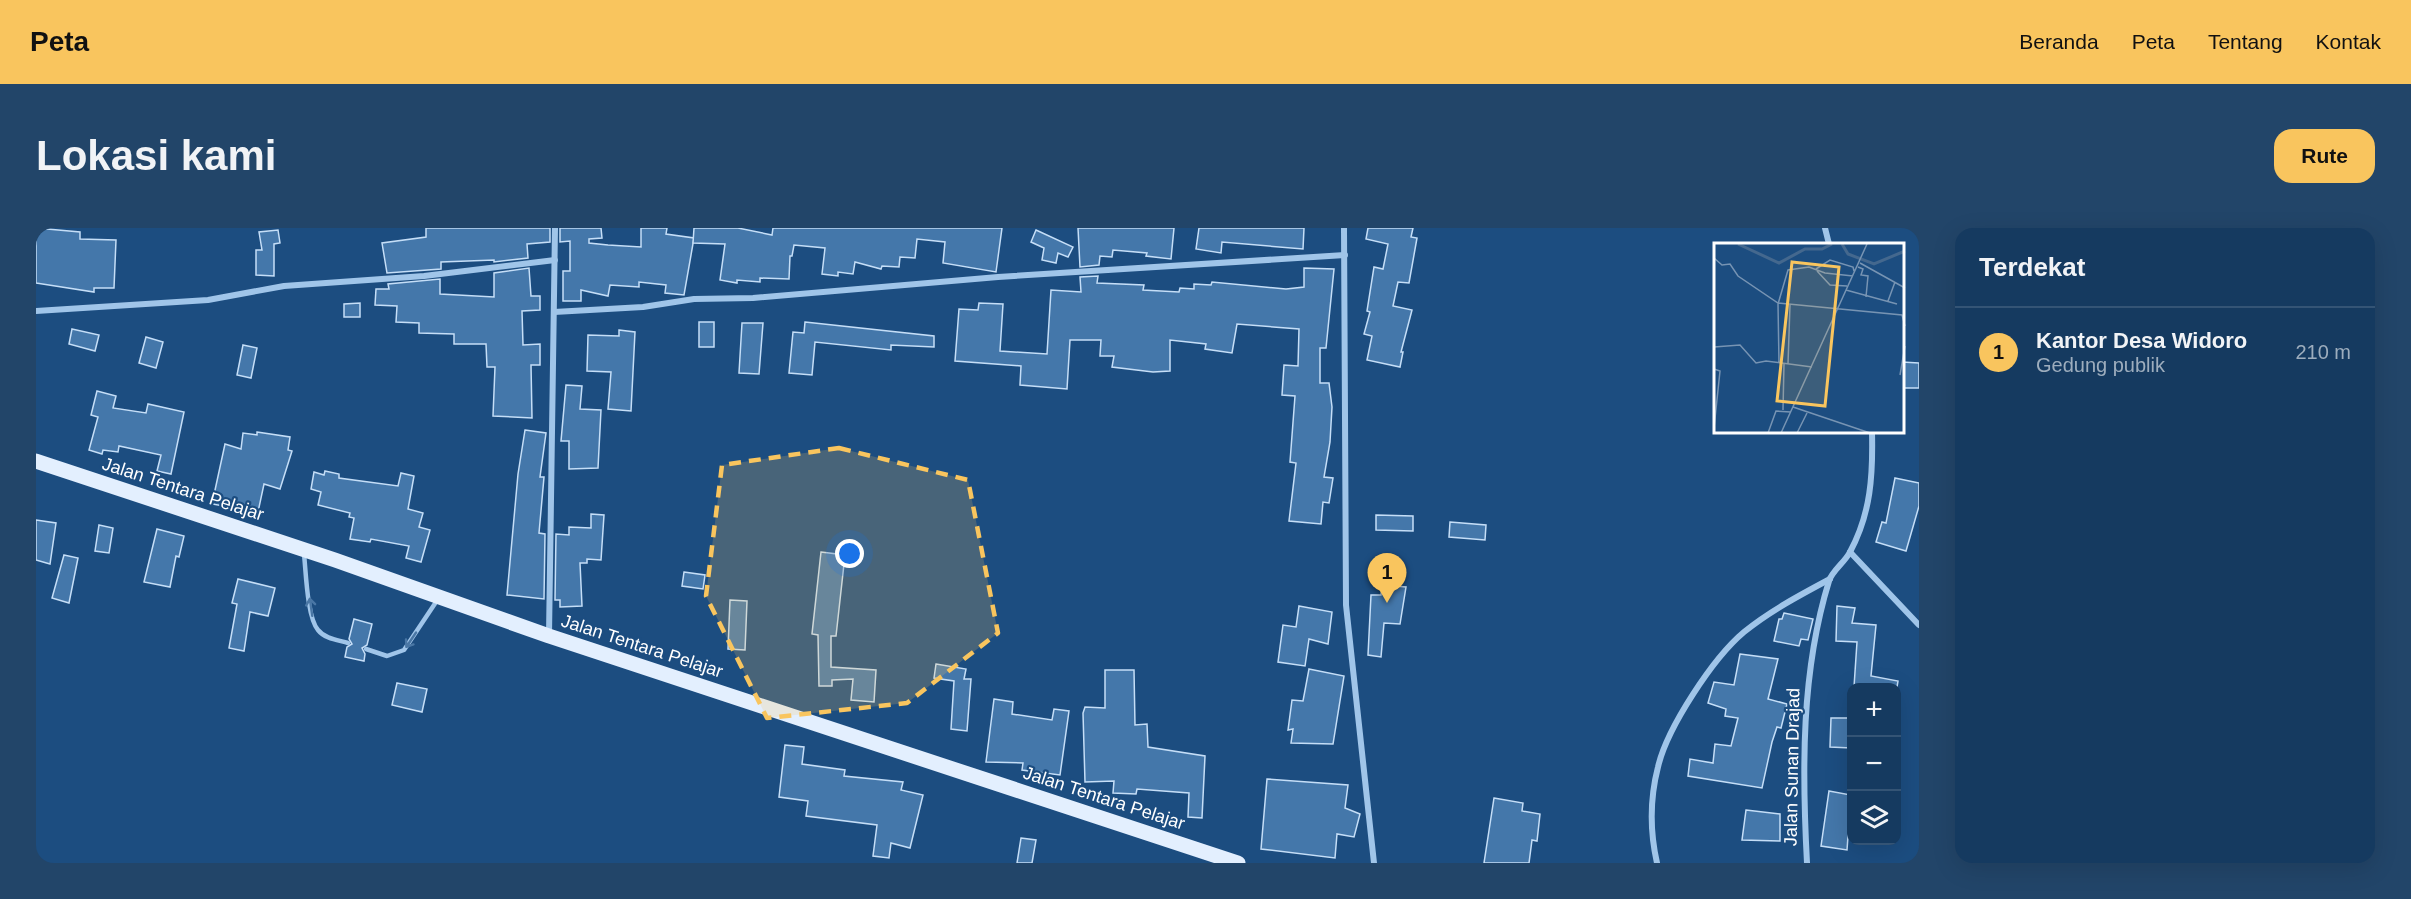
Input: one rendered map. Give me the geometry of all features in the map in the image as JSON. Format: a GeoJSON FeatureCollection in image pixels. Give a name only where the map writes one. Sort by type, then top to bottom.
{"type":"FeatureCollection","features":[{"type":"Feature","properties":{"kind":"main road","name":"Jalan Tentara Pelajar"},"geometry":{"type":"LineString","coordinates":[[36,461],[303,549],[549,636],[1238,863]]}},
{"type":"Feature","properties":{"kind":"street"},"geometry":{"type":"LineString","coordinates":[[549,636],[555,228]]}},
{"type":"Feature","properties":{"kind":"street"},"geometry":{"type":"LineString","coordinates":[[1344,228],[1346,605],[1374,863]]}},
{"type":"Feature","properties":{"kind":"street"},"geometry":{"type":"LineString","coordinates":[[1825,228],[1829,243]]}},
{"type":"Feature","properties":{"kind":"street"},"geometry":{"type":"LineString","coordinates":[[554,312],[643,307],[694,299],[753,298],[998,277],[1345,255]]}},
{"type":"Feature","properties":{"kind":"street"},"geometry":{"type":"LineString","coordinates":[[36,311],[208,300],[284,286],[424,276],[555,260]]}},
{"type":"Feature","properties":{"kind":"street","name":"Jalan Sunan Drajad"},"geometry":{"type":"LineString","coordinates":[[1807,863],[1804,763],[1808,680],[1830,579],[1850,552],[1871,493],[1872,434]]}},
{"type":"Feature","properties":{"kind":"street"},"geometry":{"type":"LineString","coordinates":[[1850,552],[1919,625]]}},
{"type":"Feature","properties":{"kind":"street"},"geometry":{"type":"LineString","coordinates":[[1657,863],[1652,840],[1658,766],[1703,679],[1723,652],[1744,632],[1779,607],[1830,579]]}},
{"type":"Feature","properties":{"kind":"lane"},"geometry":{"type":"LineString","coordinates":[[303,549],[313,620],[318,630],[328,638],[348,643]]}},
{"type":"Feature","properties":{"kind":"lane"},"geometry":{"type":"LineString","coordinates":[[366,649],[387,656],[404,650],[440,597]]}},
{"type":"Feature","properties":{"kind":"highlighted area"},"geometry":{"type":"Polygon","coordinates":[[[839,448],[968,480],[998,633],[907,703],[767,718],[706,596],[722,465],[839,448]]]}},
{"type":"Feature","properties":{"kind":"building"},"geometry":{"type":"Polygon","coordinates":[[[36,228],[80,232],[80,239],[116,240],[114,288],[94,288],[94,292],[36,283],[36,228]]]}},
{"type":"Feature","properties":{"kind":"building"},"geometry":{"type":"Polygon","coordinates":[[[426,228],[550,228],[550,242],[527,244],[528,258],[494,262],[494,260],[441,262],[441,269],[387,273],[382,243],[426,237],[426,228]]]}},
{"type":"Feature","properties":{"kind":"building"},"geometry":{"type":"Polygon","coordinates":[[[560,228],[601,228],[602,238],[589,239],[589,243],[608,245],[641,247],[641,228],[667,228],[666,234],[694,238],[684,295],[665,293],[666,285],[639,282],[639,287],[610,285],[608,296],[581,290],[581,301],[563,301],[563,271],[570,271],[570,241],[560,242],[560,228]]]}},
{"type":"Feature","properties":{"kind":"building"},"geometry":{"type":"Polygon","coordinates":[[[694,228],[738,228],[772,235],[773,228],[1002,228],[996,272],[943,263],[945,242],[917,239],[915,258],[900,257],[899,267],[882,266],[881,269],[855,262],[853,274],[838,272],[838,276],[822,274],[825,248],[794,245],[792,256],[790,256],[789,279],[760,278],[760,282],[737,280],[737,283],[720,280],[725,244],[693,243],[694,228]]]}},
{"type":"Feature","properties":{"kind":"building"},"geometry":{"type":"Polygon","coordinates":[[[1078,228],[1174,228],[1171,259],[1146,256],[1147,253],[1113,250],[1112,257],[1100,256],[1099,265],[1080,267],[1078,228]]]}},
{"type":"Feature","properties":{"kind":"building"},"geometry":{"type":"Polygon","coordinates":[[[1199,228],[1304,228],[1303,249],[1222,242],[1221,253],[1196,249],[1199,228]]]}},
{"type":"Feature","properties":{"kind":"building"},"geometry":{"type":"Polygon","coordinates":[[[1368,228],[1413,228],[1411,237],[1417,238],[1409,283],[1398,282],[1393,306],[1412,310],[1401,352],[1403,352],[1400,367],[1367,360],[1372,336],[1364,334],[1370,312],[1367,311],[1374,267],[1383,269],[1388,244],[1366,239],[1368,228]]]}},
{"type":"Feature","properties":{"kind":"building"},"geometry":{"type":"Polygon","coordinates":[[[278,230],[280,243],[274,244],[274,276],[256,275],[256,250],[262,250],[259,232],[278,230]]]}},
{"type":"Feature","properties":{"kind":"building"},"geometry":{"type":"Polygon","coordinates":[[[1036,230],[1073,247],[1068,257],[1058,253],[1056,263],[1042,260],[1044,248],[1031,242],[1036,230]]]}},
{"type":"Feature","properties":{"kind":"building"},"geometry":{"type":"Polygon","coordinates":[[[529,268],[531,296],[540,296],[540,310],[522,311],[523,345],[540,344],[540,365],[531,365],[532,418],[493,416],[495,367],[487,367],[486,344],[454,344],[454,334],[419,333],[419,323],[396,322],[397,306],[375,305],[376,289],[389,289],[388,284],[440,279],[440,294],[494,297],[494,273],[529,268]]]}},
{"type":"Feature","properties":{"kind":"building"},"geometry":{"type":"Polygon","coordinates":[[[1304,268],[1334,269],[1326,348],[1320,348],[1320,383],[1329,383],[1332,407],[1330,442],[1324,477],[1333,478],[1329,503],[1323,502],[1321,524],[1289,521],[1296,463],[1290,462],[1295,396],[1282,395],[1284,365],[1298,366],[1299,329],[1237,324],[1232,353],[1205,349],[1206,344],[1170,340],[1170,371],[1153,372],[1112,367],[1114,356],[1100,356],[1101,340],[1070,340],[1067,389],[1020,385],[1021,366],[955,361],[959,309],[978,310],[979,303],[1003,304],[1000,351],[1047,354],[1051,290],[1081,292],[1080,277],[1098,276],[1097,283],[1144,285],[1143,290],[1179,292],[1180,288],[1194,289],[1194,284],[1211,285],[1212,282],[1286,289],[1304,287],[1304,268]]]}},
{"type":"Feature","properties":{"kind":"building"},"geometry":{"type":"Polygon","coordinates":[[[360,303],[360,317],[344,317],[344,304],[360,303]]]}},
{"type":"Feature","properties":{"kind":"building"},"geometry":{"type":"Polygon","coordinates":[[[699,322],[714,322],[714,347],[699,347],[699,322]]]}},
{"type":"Feature","properties":{"kind":"building"},"geometry":{"type":"Polygon","coordinates":[[[805,322],[934,336],[934,347],[891,345],[891,350],[815,342],[812,375],[789,373],[793,332],[804,333],[805,322]]]}},
{"type":"Feature","properties":{"kind":"building"},"geometry":{"type":"Polygon","coordinates":[[[742,323],[763,323],[759,374],[739,373],[742,323]]]}},
{"type":"Feature","properties":{"kind":"building"},"geometry":{"type":"Polygon","coordinates":[[[72,329],[99,335],[95,351],[69,344],[72,329]]]}},
{"type":"Feature","properties":{"kind":"building"},"geometry":{"type":"Polygon","coordinates":[[[619,330],[635,332],[631,411],[608,409],[611,372],[587,371],[588,335],[619,336],[619,330]]]}},
{"type":"Feature","properties":{"kind":"building"},"geometry":{"type":"Polygon","coordinates":[[[146,337],[163,342],[156,368],[139,363],[146,337]]]}},
{"type":"Feature","properties":{"kind":"building"},"geometry":{"type":"Polygon","coordinates":[[[243,345],[257,348],[251,378],[237,375],[243,345]]]}},
{"type":"Feature","properties":{"kind":"building"},"geometry":{"type":"Polygon","coordinates":[[[1904,362],[1919,363],[1919,388],[1904,388],[1904,362]]]}},
{"type":"Feature","properties":{"kind":"building"},"geometry":{"type":"Polygon","coordinates":[[[566,385],[582,386],[580,409],[601,410],[598,468],[569,469],[569,441],[561,441],[566,385]]]}},
{"type":"Feature","properties":{"kind":"building"},"geometry":{"type":"Polygon","coordinates":[[[97,391],[116,396],[113,408],[146,413],[148,404],[184,412],[171,474],[157,471],[161,455],[119,446],[118,452],[103,450],[102,454],[89,450],[98,417],[91,415],[97,391]]]}},
{"type":"Feature","properties":{"kind":"building"},"geometry":{"type":"Polygon","coordinates":[[[525,430],[546,433],[540,477],[544,477],[539,533],[545,534],[544,599],[507,595],[518,474],[525,430]]]}},
{"type":"Feature","properties":{"kind":"building"},"geometry":{"type":"Polygon","coordinates":[[[257,432],[290,437],[288,450],[292,451],[280,489],[264,484],[258,512],[212,504],[225,444],[241,449],[243,433],[257,435],[257,432]]]}},
{"type":"Feature","properties":{"kind":"building"},"geometry":{"type":"Polygon","coordinates":[[[325,471],[339,474],[339,478],[398,486],[401,473],[414,476],[408,509],[423,513],[419,527],[430,530],[421,562],[406,558],[409,546],[371,539],[370,542],[350,539],[354,518],[349,517],[350,513],[318,505],[321,492],[311,489],[314,472],[324,475],[325,471]]]}},
{"type":"Feature","properties":{"kind":"building"},"geometry":{"type":"Polygon","coordinates":[[[1895,478],[1919,483],[1919,506],[1906,551],[1876,542],[1882,522],[1886,523],[1895,478]]]}},
{"type":"Feature","properties":{"kind":"building"},"geometry":{"type":"Polygon","coordinates":[[[591,514],[604,515],[601,560],[587,559],[587,563],[580,563],[582,606],[560,607],[560,600],[555,600],[556,534],[569,535],[569,527],[591,528],[591,514]]]}},
{"type":"Feature","properties":{"kind":"building"},"geometry":{"type":"Polygon","coordinates":[[[1376,515],[1413,516],[1413,531],[1376,530],[1376,515]]]}},
{"type":"Feature","properties":{"kind":"building"},"geometry":{"type":"Polygon","coordinates":[[[36,520],[56,523],[50,564],[36,560],[36,520]]]}},
{"type":"Feature","properties":{"kind":"building"},"geometry":{"type":"Polygon","coordinates":[[[1450,522],[1486,525],[1485,540],[1449,537],[1450,522]]]}},
{"type":"Feature","properties":{"kind":"building"},"geometry":{"type":"Polygon","coordinates":[[[99,525],[113,528],[109,553],[95,551],[99,525]]]}},
{"type":"Feature","properties":{"kind":"building"},"geometry":{"type":"Polygon","coordinates":[[[157,529],[184,536],[179,557],[176,556],[170,587],[144,582],[157,529]]]}},
{"type":"Feature","properties":{"kind":"building"},"geometry":{"type":"Polygon","coordinates":[[[821,552],[845,555],[836,636],[831,636],[831,667],[876,670],[874,702],[851,700],[853,679],[832,680],[832,686],[819,686],[818,635],[812,634],[821,552]]]}},
{"type":"Feature","properties":{"kind":"building"},"geometry":{"type":"Polygon","coordinates":[[[64,555],[78,558],[69,603],[52,598],[64,555]]]}},
{"type":"Feature","properties":{"kind":"building"},"geometry":{"type":"Polygon","coordinates":[[[684,572],[705,575],[703,589],[682,586],[684,572]]]}},
{"type":"Feature","properties":{"kind":"building"},"geometry":{"type":"Polygon","coordinates":[[[238,579],[275,588],[268,616],[250,612],[244,651],[229,648],[237,604],[232,603],[238,579]]]}},
{"type":"Feature","properties":{"kind":"building"},"geometry":{"type":"Polygon","coordinates":[[[1382,585],[1406,587],[1400,624],[1384,623],[1381,657],[1368,655],[1371,595],[1381,595],[1382,585]]]}},
{"type":"Feature","properties":{"kind":"building"},"geometry":{"type":"Polygon","coordinates":[[[730,600],[747,601],[745,650],[728,649],[730,600]]]}},
{"type":"Feature","properties":{"kind":"building"},"geometry":{"type":"Polygon","coordinates":[[[1299,606],[1332,612],[1328,644],[1309,639],[1305,666],[1278,662],[1283,625],[1296,627],[1299,606]]]}},
{"type":"Feature","properties":{"kind":"building"},"geometry":{"type":"Polygon","coordinates":[[[1837,606],[1855,608],[1852,623],[1876,625],[1871,676],[1898,681],[1898,683],[1854,683],[1857,642],[1836,641],[1837,606]]]}},
{"type":"Feature","properties":{"kind":"building"},"geometry":{"type":"Polygon","coordinates":[[[1784,613],[1813,619],[1808,640],[1801,639],[1799,646],[1774,641],[1779,619],[1782,619],[1784,613]]]}},
{"type":"Feature","properties":{"kind":"building"},"geometry":{"type":"Polygon","coordinates":[[[354,619],[372,624],[367,645],[362,648],[365,654],[364,661],[345,657],[347,647],[352,644],[349,639],[354,619]]]}},
{"type":"Feature","properties":{"kind":"building"},"geometry":{"type":"Polygon","coordinates":[[[1740,654],[1778,659],[1768,699],[1787,704],[1781,728],[1777,727],[1772,742],[1762,788],[1688,776],[1690,759],[1713,763],[1715,744],[1731,746],[1738,718],[1725,716],[1726,709],[1708,703],[1714,682],[1734,685],[1740,654]]]}},
{"type":"Feature","properties":{"kind":"building"},"geometry":{"type":"Polygon","coordinates":[[[936,664],[966,669],[964,679],[971,679],[967,731],[951,729],[954,681],[934,678],[936,664]]]}},
{"type":"Feature","properties":{"kind":"building"},"geometry":{"type":"Polygon","coordinates":[[[1309,669],[1344,676],[1333,744],[1291,743],[1293,729],[1288,730],[1292,700],[1303,701],[1309,669]]]}},
{"type":"Feature","properties":{"kind":"building"},"geometry":{"type":"Polygon","coordinates":[[[1105,670],[1134,670],[1135,725],[1147,724],[1148,747],[1205,756],[1202,818],[1188,817],[1189,793],[1137,789],[1136,794],[1113,793],[1114,781],[1085,782],[1083,713],[1085,707],[1105,708],[1105,670]]]}},
{"type":"Feature","properties":{"kind":"building"},"geometry":{"type":"Polygon","coordinates":[[[397,683],[427,689],[422,712],[392,705],[397,683]]]}},
{"type":"Feature","properties":{"kind":"building"},"geometry":{"type":"Polygon","coordinates":[[[994,699],[1013,702],[1012,714],[1052,720],[1054,709],[1069,711],[1060,775],[1022,770],[1023,763],[986,762],[994,699]]]}},
{"type":"Feature","properties":{"kind":"building"},"geometry":{"type":"Polygon","coordinates":[[[1831,718],[1847,718],[1847,748],[1830,747],[1831,718]]]}},
{"type":"Feature","properties":{"kind":"building"},"geometry":{"type":"Polygon","coordinates":[[[785,745],[804,747],[802,764],[845,770],[844,776],[903,782],[901,790],[923,795],[910,848],[891,843],[889,858],[873,856],[877,825],[806,816],[808,801],[779,797],[785,745]]]}},
{"type":"Feature","properties":{"kind":"building"},"geometry":{"type":"Polygon","coordinates":[[[1267,779],[1348,785],[1345,808],[1360,814],[1354,837],[1337,834],[1335,858],[1261,849],[1267,779]]]}},
{"type":"Feature","properties":{"kind":"building"},"geometry":{"type":"Polygon","coordinates":[[[1829,791],[1847,794],[1847,850],[1821,846],[1829,791]]]}},
{"type":"Feature","properties":{"kind":"building"},"geometry":{"type":"Polygon","coordinates":[[[1494,798],[1523,803],[1522,811],[1540,814],[1537,841],[1532,840],[1529,863],[1484,863],[1494,798]]]}},
{"type":"Feature","properties":{"kind":"building"},"geometry":{"type":"Polygon","coordinates":[[[1746,810],[1780,814],[1780,841],[1742,840],[1746,810]]]}},
{"type":"Feature","properties":{"kind":"building"},"geometry":{"type":"Polygon","coordinates":[[[1021,838],[1036,840],[1032,863],[1017,863],[1021,838]]]}},
{"type":"Feature","properties":{"kind":"place","name":"Kantor Desa Widoro"},"geometry":{"type":"Point","coordinates":[1387,603]}}]}
